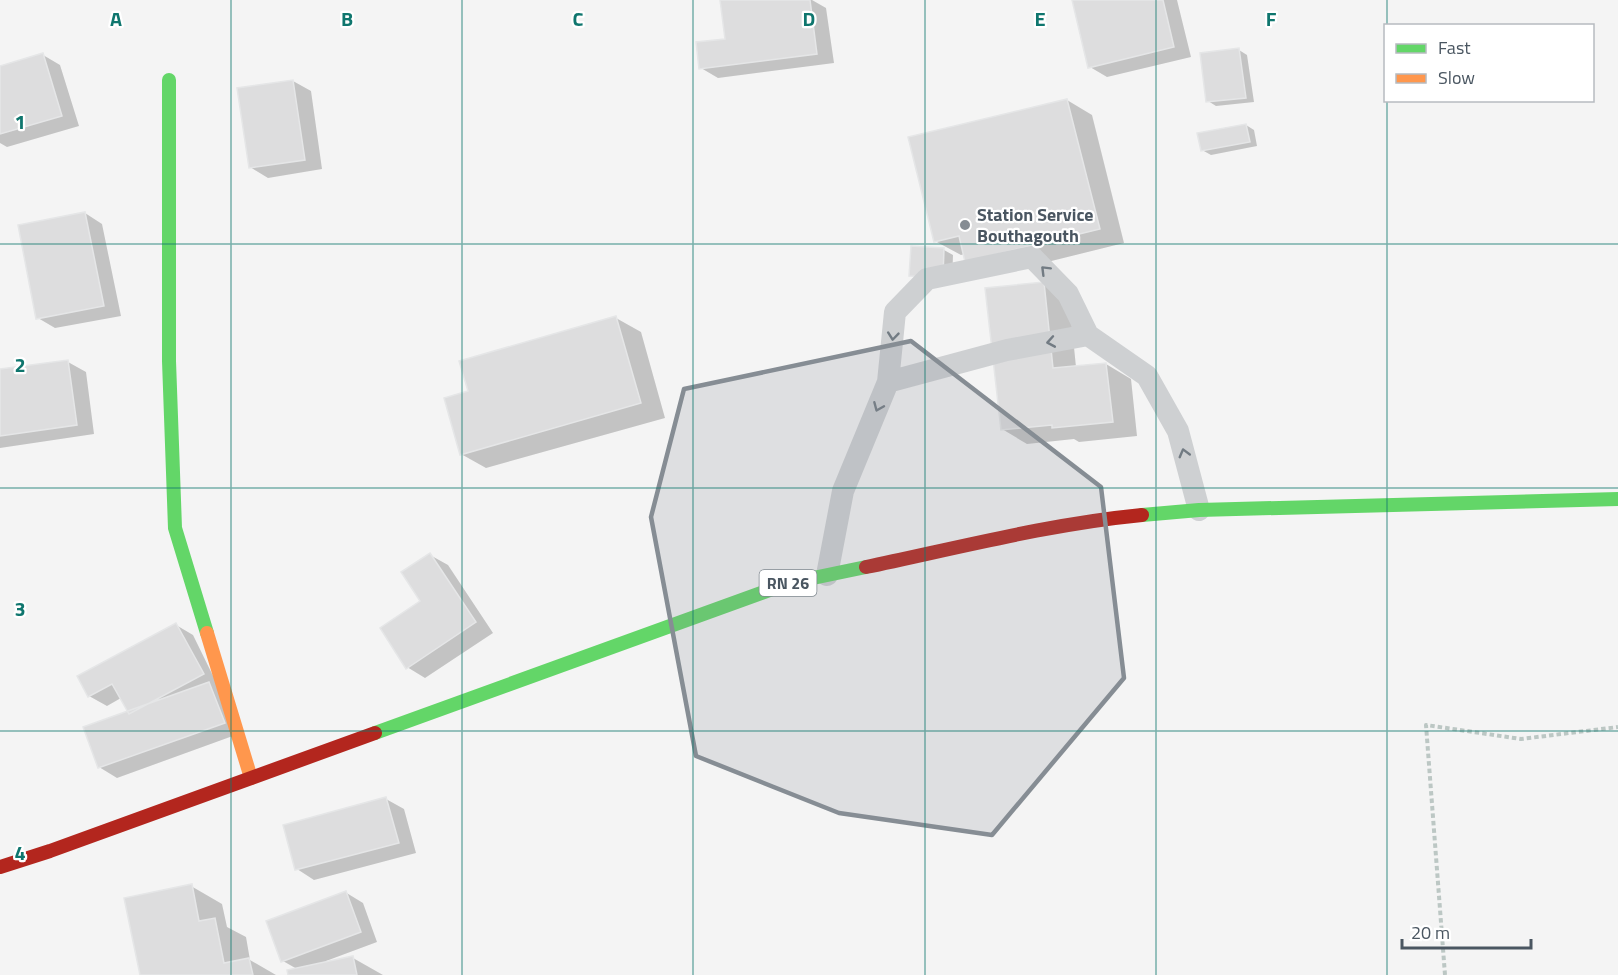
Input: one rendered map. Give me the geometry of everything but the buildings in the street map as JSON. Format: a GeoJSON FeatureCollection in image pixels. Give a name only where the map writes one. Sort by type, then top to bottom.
{"type":"FeatureCollection","features":[{"type":"Feature","properties":{"kind":"main road"},"geometry":{"type":"LineString","coordinates":[[169,80],[169,361],[175,528],[251,778]]}},
{"type":"Feature","properties":{"kind":"main road","name":"RN 26"},"geometry":{"type":"LineString","coordinates":[[0,867],[50,851],[789,583],[1041,530],[1113,518],[1199,510],[1618,499]]}},
{"type":"Feature","properties":{"kind":"lane"},"geometry":{"type":"LineString","coordinates":[[827,575],[843,491],[888,382],[896,312],[927,279],[1032,257],[1068,294],[1088,335],[1147,376],[1178,431],[1199,510]]}},
{"type":"Feature","properties":{"kind":"lane"},"geometry":{"type":"LineString","coordinates":[[888,382],[1007,350],[1088,335]]}},
{"type":"Feature","properties":{"kind":"path"},"geometry":{"type":"LineString","coordinates":[[1445,975],[1426,724],[1521,739],[1618,727]]}},
{"type":"Feature","properties":{"kind":"highlighted area"},"geometry":{"type":"Polygon","coordinates":[[[911,341],[1101,487],[1124,678],[992,835],[839,813],[696,756],[651,517],[684,389],[911,341]]]}},
{"type":"Feature","properties":{"kind":"traffic: fast"},"geometry":{"type":"LineString","coordinates":[[169,80],[169,361],[175,528],[207,633]]}},
{"type":"Feature","properties":{"kind":"traffic: fast"},"geometry":{"type":"LineString","coordinates":[[1142,515],[1199,510],[1618,499]]}},
{"type":"Feature","properties":{"kind":"traffic: fast"},"geometry":{"type":"LineString","coordinates":[[375,733],[789,583],[866,567]]}},
{"type":"Feature","properties":{"kind":"traffic: slow"},"geometry":{"type":"LineString","coordinates":[[207,633],[251,778]]}},
{"type":"Feature","properties":{"kind":"traffic: jam"},"geometry":{"type":"LineString","coordinates":[[866,567],[1038,530],[1142,515]]}},
{"type":"Feature","properties":{"kind":"traffic: jam"},"geometry":{"type":"LineString","coordinates":[[0,867],[375,733]]}},
{"type":"Feature","properties":{"kind":"place","name":"Station Service Bouthagouth"},"geometry":{"type":"Point","coordinates":[965,225]}}]}
